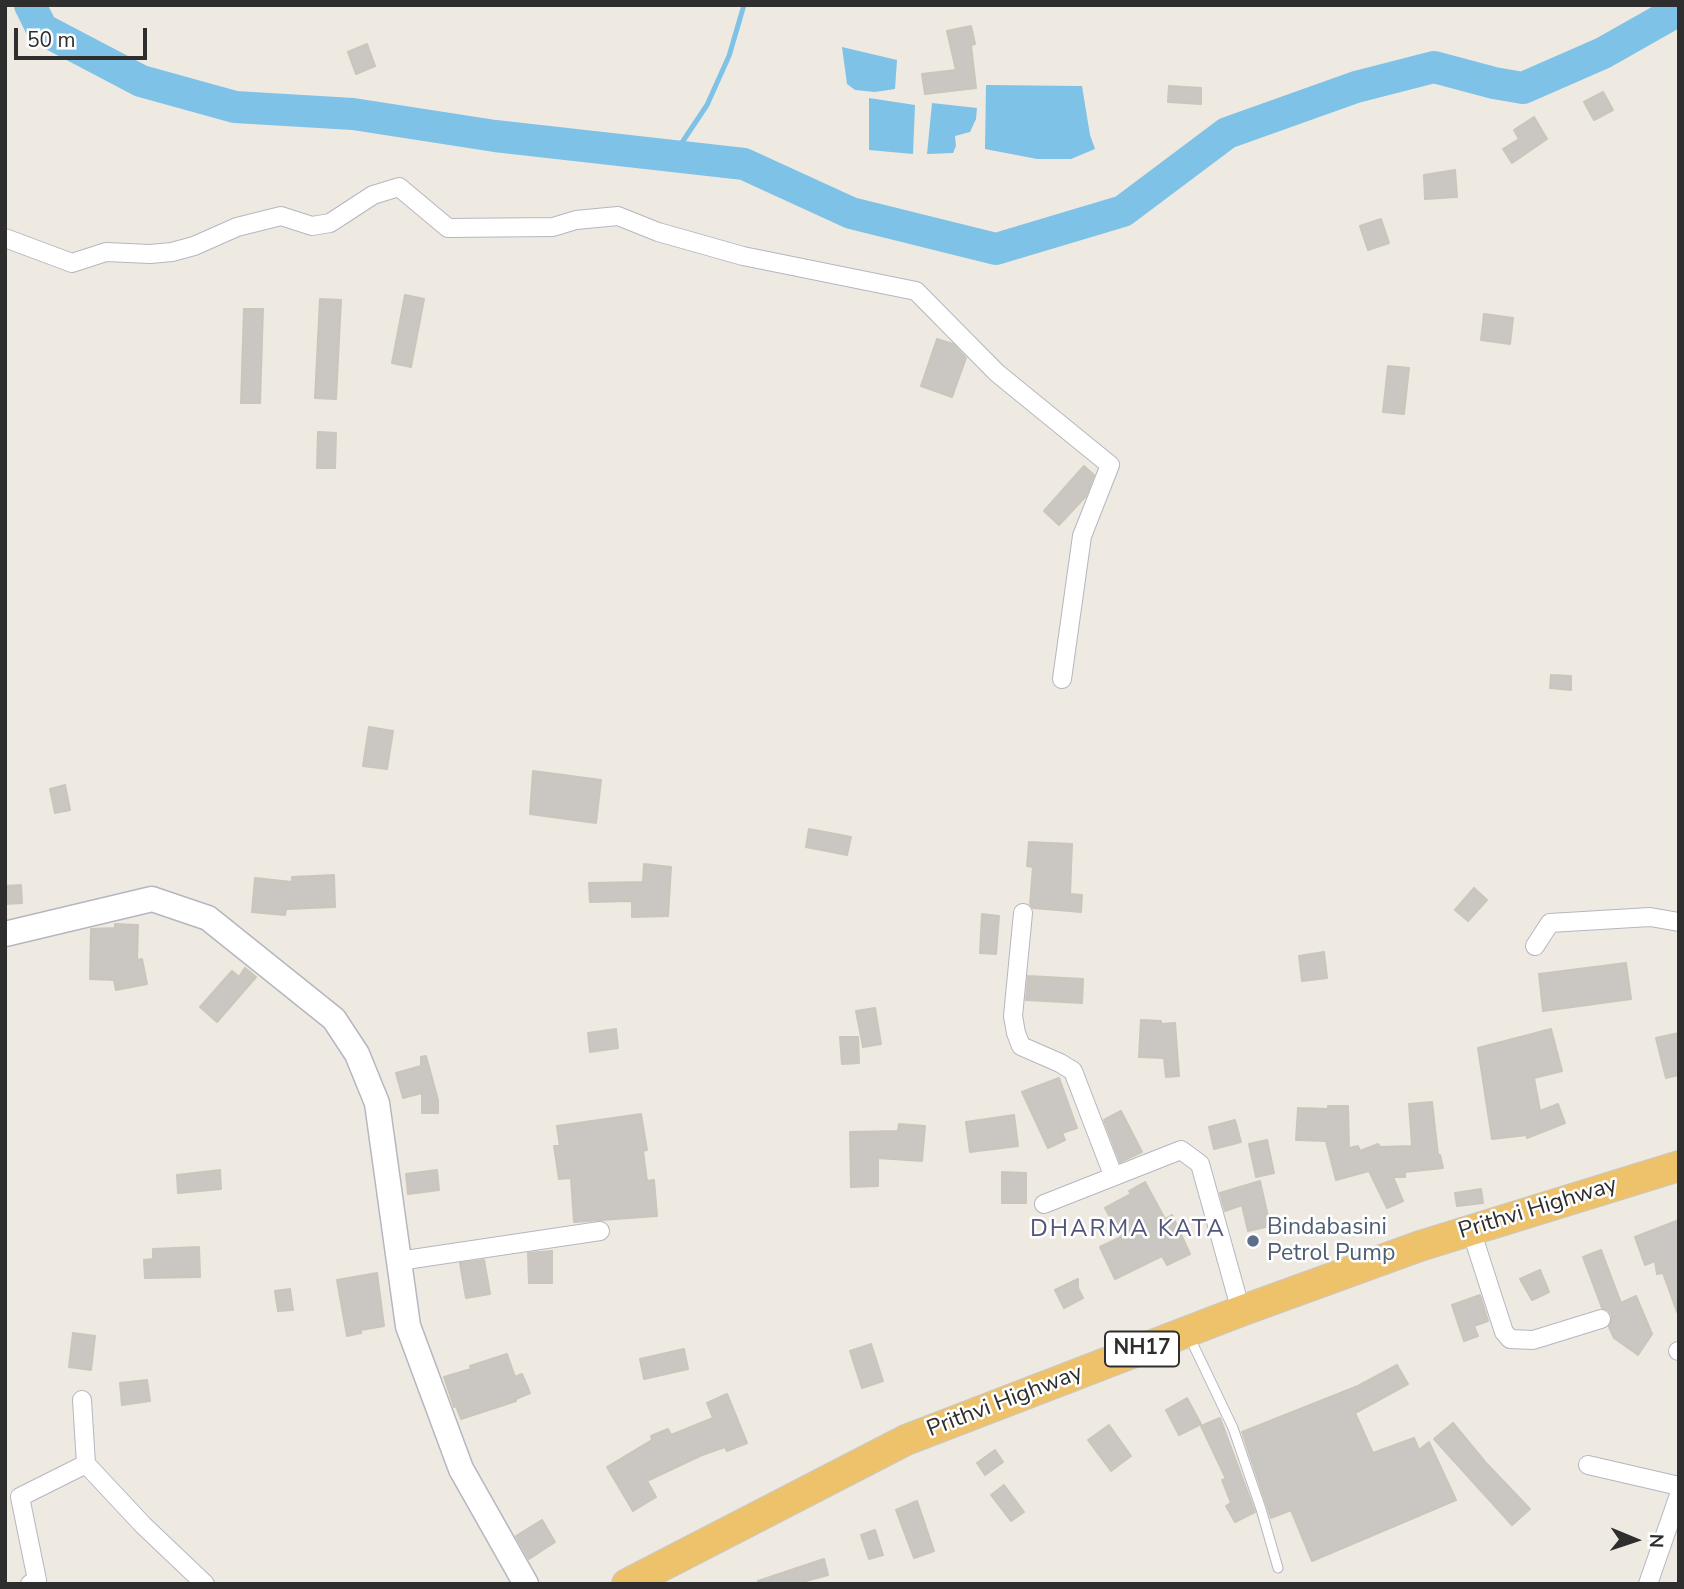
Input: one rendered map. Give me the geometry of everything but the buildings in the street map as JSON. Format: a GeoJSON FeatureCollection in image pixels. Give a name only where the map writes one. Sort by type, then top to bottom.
{"type":"FeatureCollection","features":[{"type":"Feature","properties":{"kind":"highway","name":"Prithvi Highway"},"geometry":{"type":"LineString","coordinates":[[627,1584],[906,1440],[1241,1311],[1471,1230],[1679,1166]]}},
{"type":"Feature","properties":{"kind":"main road"},"geometry":{"type":"LineString","coordinates":[[5,934],[152,899],[208,918],[334,1019],[358,1054],[377,1103],[408,1326],[461,1469],[526,1584]]}},
{"type":"Feature","properties":{"kind":"street"},"geometry":{"type":"LineString","coordinates":[[5,238],[72,263],[106,252],[172,252],[194,246],[237,227],[281,216],[312,226],[330,223],[373,195],[399,187],[448,228],[553,227],[576,220],[618,216],[658,232],[743,256],[916,292],[996,373],[1110,465],[1082,536],[1062,679]]}},
{"type":"Feature","properties":{"kind":"street"},"geometry":{"type":"LineString","coordinates":[[1023,913],[1013,1016],[1016,1032],[1021,1046],[1073,1071],[1113,1175]]}},
{"type":"Feature","properties":{"kind":"street"},"geometry":{"type":"LineString","coordinates":[[1535,946],[1550,923],[1650,917],[1679,922]]}},
{"type":"Feature","properties":{"kind":"street"},"geometry":{"type":"LineString","coordinates":[[1044,1204],[1181,1150],[1200,1164],[1241,1311]]}},
{"type":"Feature","properties":{"kind":"street"},"geometry":{"type":"LineString","coordinates":[[1471,1230],[1504,1332],[1510,1339],[1533,1340],[1601,1320]]}},
{"type":"Feature","properties":{"kind":"street"},"geometry":{"type":"LineString","coordinates":[[399,1261],[600,1231]]}},
{"type":"Feature","properties":{"kind":"street"},"geometry":{"type":"LineString","coordinates":[[82,1400],[86,1464],[143,1525],[205,1584]]}},
{"type":"Feature","properties":{"kind":"street"},"geometry":{"type":"LineString","coordinates":[[30,1584],[37,1580],[20,1497],[86,1464]]}},
{"type":"Feature","properties":{"kind":"street"},"geometry":{"type":"LineString","coordinates":[[1588,1465],[1679,1486]]}},
{"type":"Feature","properties":{"kind":"street"},"geometry":{"type":"LineString","coordinates":[[1648,1584],[1679,1495]]}},
{"type":"Feature","properties":{"kind":"lane"},"geometry":{"type":"LineString","coordinates":[[1187,1332],[1233,1428],[1278,1568]]}},
{"type":"Feature","properties":{"kind":"water"},"geometry":{"type":"Polygon","coordinates":[[[842,47],[897,60],[895,89],[875,92],[855,90],[847,84],[842,47]]]}},
{"type":"Feature","properties":{"kind":"water"},"geometry":{"type":"Polygon","coordinates":[[[986,85],[1082,86],[1095,149],[1071,159],[1037,159],[985,149],[986,85]]]}},
{"type":"Feature","properties":{"kind":"water"},"geometry":{"type":"Polygon","coordinates":[[[869,98],[915,105],[913,154],[869,150],[869,98]]]}},
{"type":"Feature","properties":{"kind":"water"},"geometry":{"type":"Polygon","coordinates":[[[932,103],[977,108],[976,119],[970,132],[955,136],[956,146],[953,153],[927,154],[932,103]]]}},
{"type":"Feature","properties":{"kind":"waterway"},"geometry":{"type":"LineString","coordinates":[[30,5],[42,29],[141,81],[235,107],[353,114],[495,136],[744,164],[851,213],[996,249],[1123,211],[1227,133],[1356,87],[1434,67],[1523,88],[1603,53],[1679,10]]}},
{"type":"Feature","properties":{"kind":"waterway"},"geometry":{"type":"LineString","coordinates":[[632,152],[681,144],[707,105],[729,56],[744,5]]}},
{"type":"Feature","properties":{"kind":"place","name":"Bindabasini Petrol Pump"},"geometry":{"type":"Point","coordinates":[1253,1241]}},
{"type":"Feature","properties":{"kind":"district","name":"DHARMA KATA"},"geometry":{"type":"Point","coordinates":[1128,1230]}}]}
